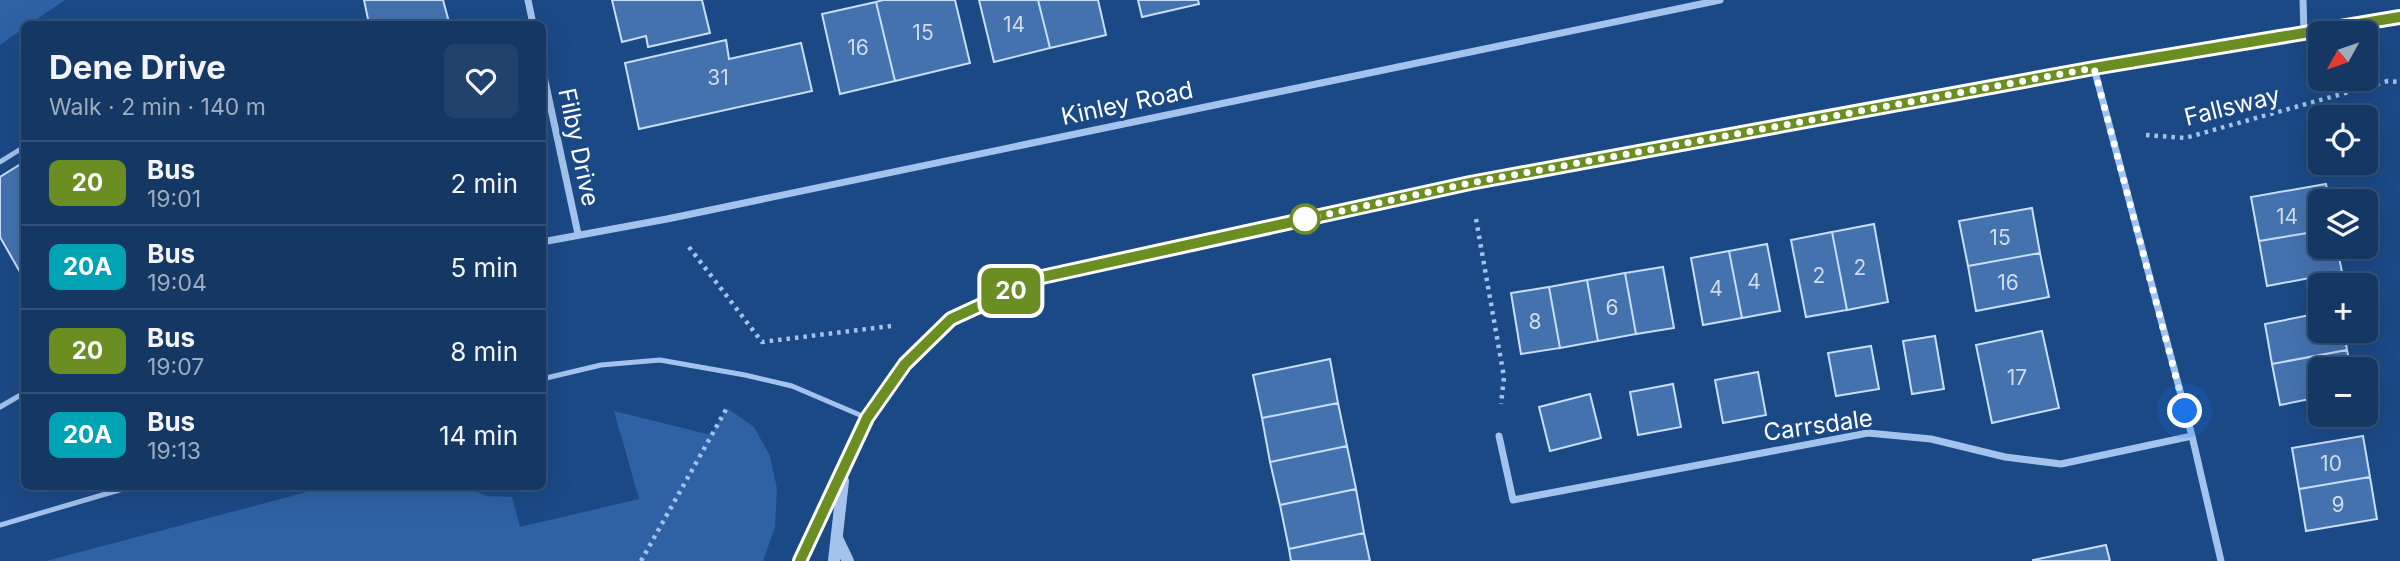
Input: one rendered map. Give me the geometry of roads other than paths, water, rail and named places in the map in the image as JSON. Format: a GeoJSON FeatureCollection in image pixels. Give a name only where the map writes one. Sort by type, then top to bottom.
{"type":"FeatureCollection","features":[{"type":"Feature","properties":{"kind":"street"},"geometry":{"type":"LineString","coordinates":[[528,0],[533,21]]}},
{"type":"Feature","properties":{"kind":"street","name":"Kinley Road"},"geometry":{"type":"LineString","coordinates":[[546,241],[667,219],[1720,0]]}},
{"type":"Feature","properties":{"kind":"street"},"geometry":{"type":"LineString","coordinates":[[2302,0],[2304,33]]}},
{"type":"Feature","properties":{"kind":"street"},"geometry":{"type":"LineString","coordinates":[[800,561],[867,418],[905,364],[951,319],[1042,277],[1470,183],[2094,68],[2400,17]]}},
{"type":"Feature","properties":{"kind":"street"},"geometry":{"type":"LineString","coordinates":[[2094,68],[2192,436],[2221,561]]}},
{"type":"Feature","properties":{"kind":"street","name":"Filby Drive"},"geometry":{"type":"LineString","coordinates":[[546,86],[578,234]]}},
{"type":"Feature","properties":{"kind":"street","name":"Carrsdale"},"geometry":{"type":"LineString","coordinates":[[1499,436],[1513,500],[1868,433],[1931,439],[2005,457],[2061,464],[2192,436]]}},
{"type":"Feature","properties":{"kind":"street"},"geometry":{"type":"LineString","coordinates":[[834,561],[844,470]]}},
{"type":"Feature","properties":{"kind":"street"},"geometry":{"type":"LineString","coordinates":[[837,538],[848,561]]}},
{"type":"Feature","properties":{"kind":"lane"},"geometry":{"type":"LineString","coordinates":[[0,162],[21,149]]}},
{"type":"Feature","properties":{"kind":"lane"},"geometry":{"type":"LineString","coordinates":[[546,378],[601,365],[660,360],[745,374],[792,386],[867,418]]}},
{"type":"Feature","properties":{"kind":"lane"},"geometry":{"type":"LineString","coordinates":[[0,407],[21,395]]}},
{"type":"Feature","properties":{"kind":"lane"},"geometry":{"type":"LineString","coordinates":[[0,526],[120,490]]}}]}
